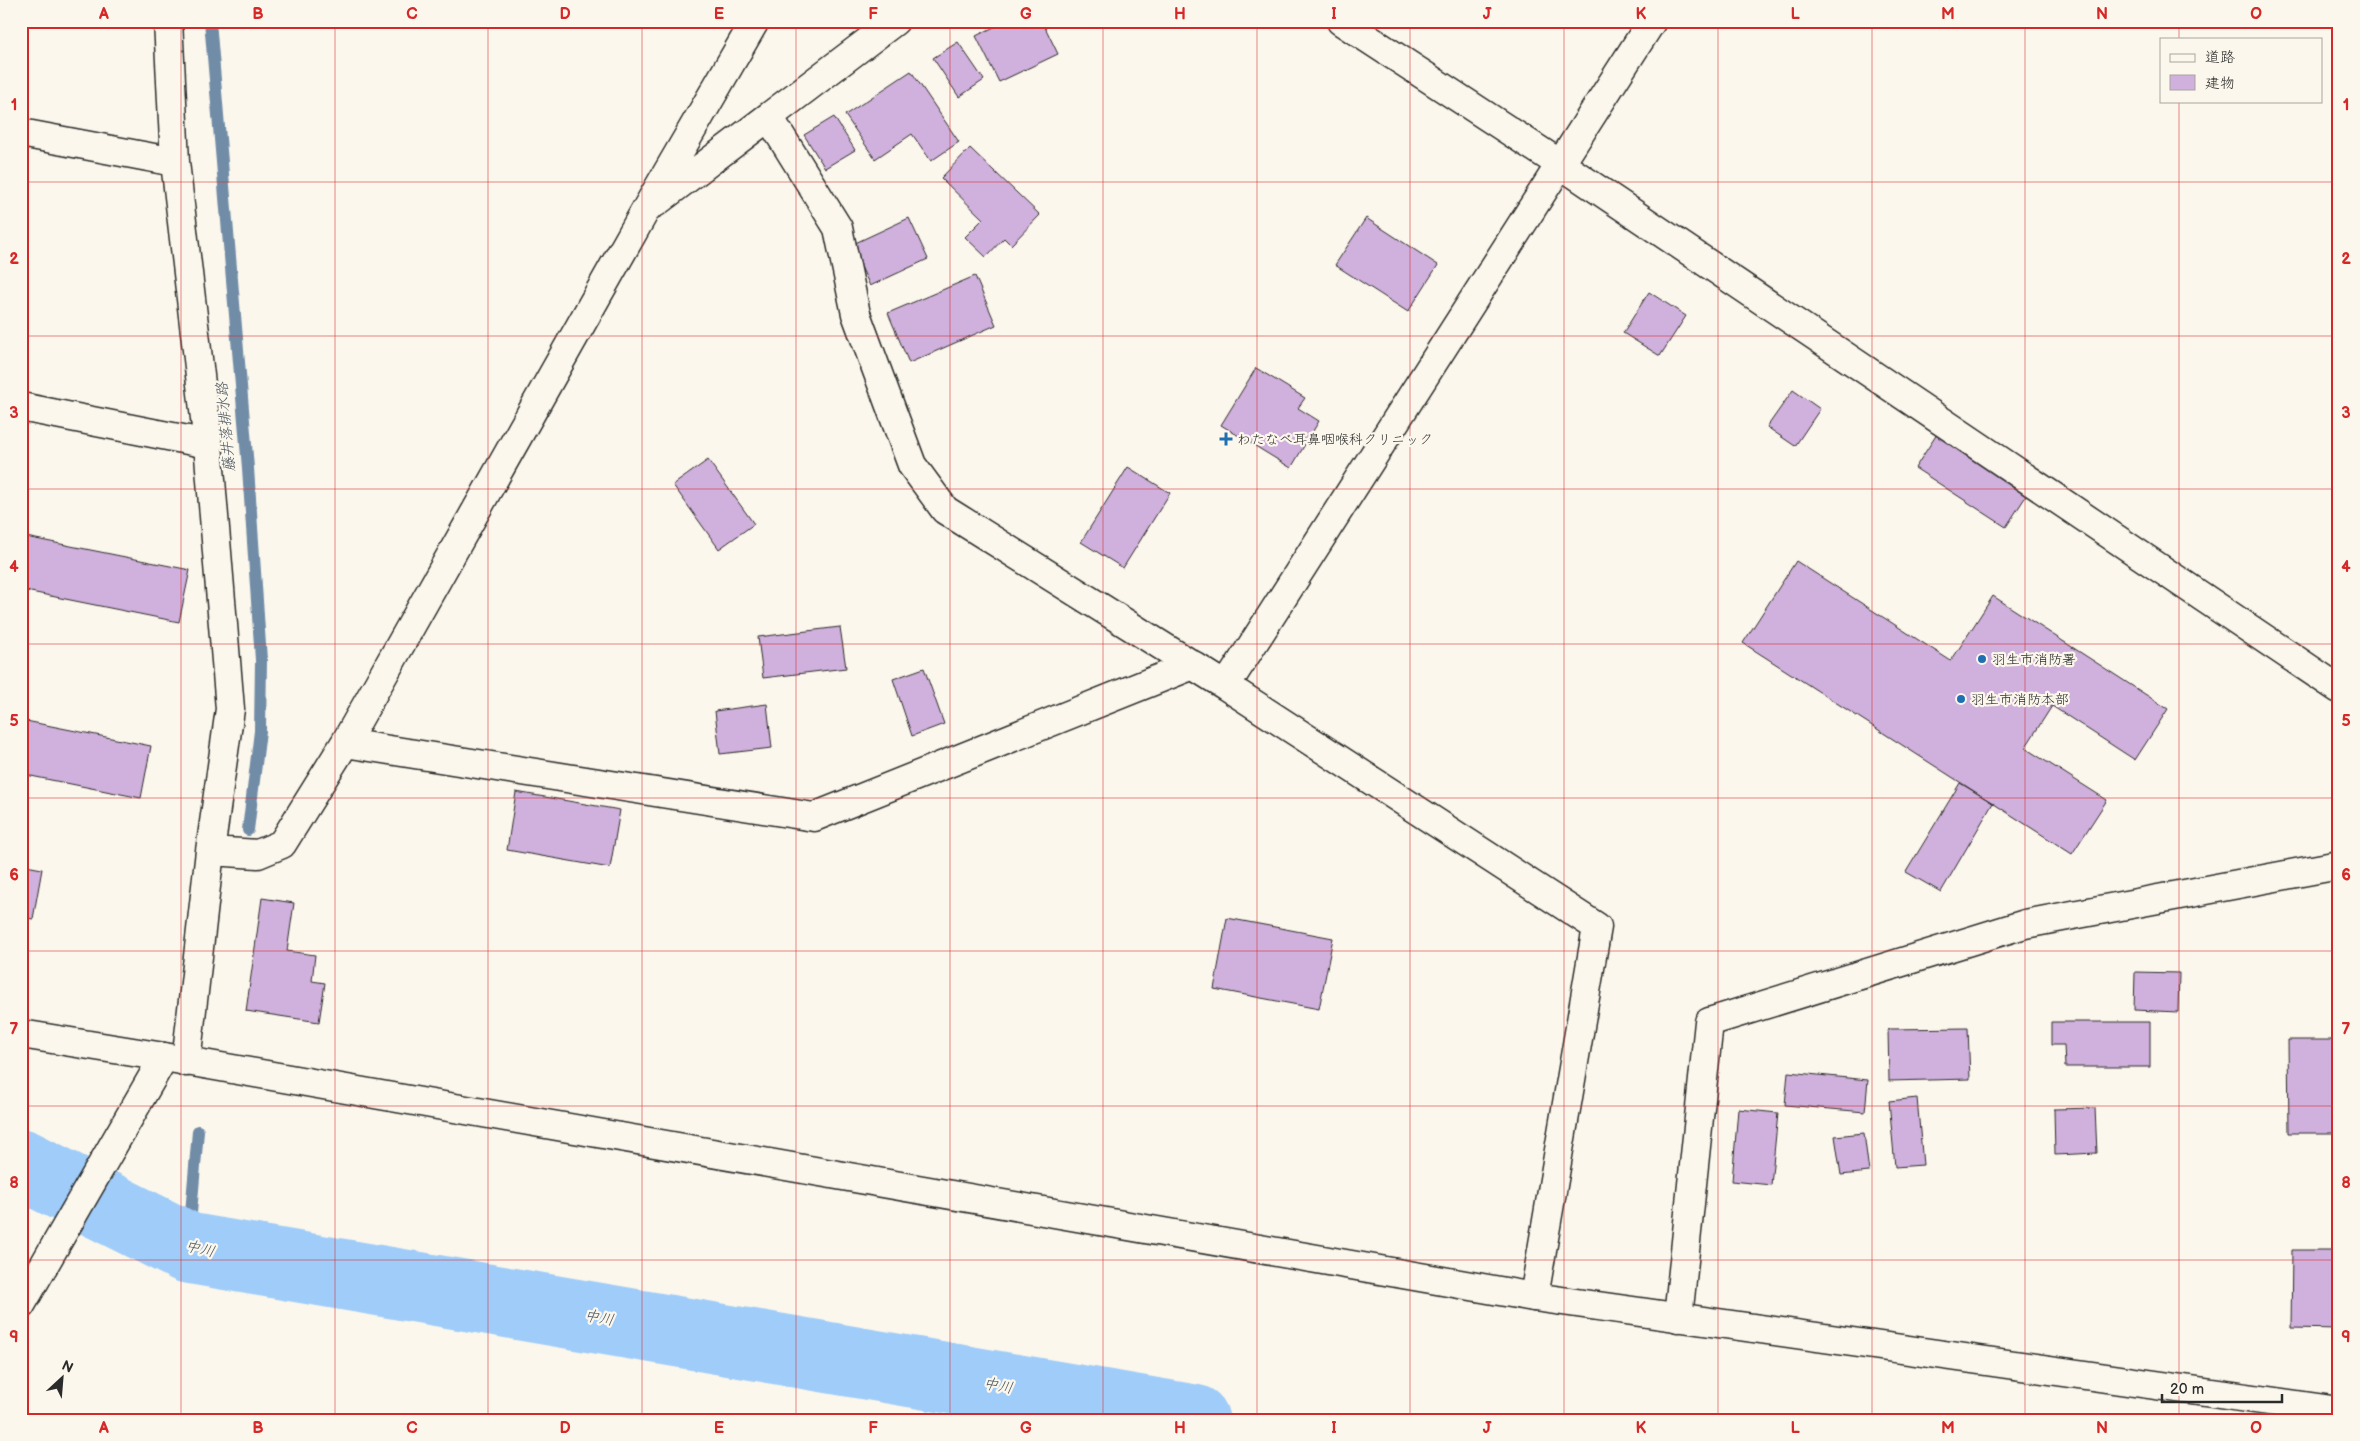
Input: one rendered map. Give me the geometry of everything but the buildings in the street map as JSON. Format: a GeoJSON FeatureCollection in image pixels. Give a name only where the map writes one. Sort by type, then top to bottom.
{"type":"FeatureCollection","features":[{"type":"Feature","properties":{"kind":"street"},"geometry":{"type":"LineString","coordinates":[[21,1305],[175,1060],[210,851],[230,710],[208,444],[175,162],[168,21]]}},
{"type":"Feature","properties":{"kind":"street"},"geometry":{"type":"LineString","coordinates":[[210,851],[258,854],[282,844],[345,743],[644,211],[755,21]]}},
{"type":"Feature","properties":{"kind":"street"},"geometry":{"type":"LineString","coordinates":[[644,211],[895,21]]}},
{"type":"Feature","properties":{"kind":"street"},"geometry":{"type":"LineString","coordinates":[[1341,21],[1560,164],[2339,689]]}},
{"type":"Feature","properties":{"kind":"street"},"geometry":{"type":"LineString","coordinates":[[1226,686],[1652,21]]}},
{"type":"Feature","properties":{"kind":"street"},"geometry":{"type":"LineString","coordinates":[[769,117],[838,228],[856,314],[912,465],[945,510],[1226,686],[1597,928],[1534,1297]]}},
{"type":"Feature","properties":{"kind":"street"},"geometry":{"type":"LineString","coordinates":[[21,133],[175,162]]}},
{"type":"Feature","properties":{"kind":"street"},"geometry":{"type":"LineString","coordinates":[[21,408],[208,444]]}},
{"type":"Feature","properties":{"kind":"street"},"geometry":{"type":"LineString","coordinates":[[345,743],[814,817],[1193,665]]}},
{"type":"Feature","properties":{"kind":"street"},"geometry":{"type":"LineString","coordinates":[[1678,1318],[1709,1022],[2025,924],[2339,865]]}},
{"type":"Feature","properties":{"kind":"street"},"geometry":{"type":"LineString","coordinates":[[21,1034],[1534,1297],[2339,1411]]}},
{"type":"Feature","properties":{"kind":"waterway","name":"藤井落排水路"},"geometry":{"type":"LineString","coordinates":[[210,21],[248,468],[261,660],[260,731],[248,830]]}},
{"type":"Feature","properties":{"kind":"waterway","name":"藤井落排水路"},"geometry":{"type":"LineString","coordinates":[[188,1248],[198,1131]]}},
{"type":"Feature","properties":{"kind":"waterway","name":"中川"},"geometry":{"type":"LineString","coordinates":[[21,1164],[188,1248],[1194,1420]]}},
{"type":"Feature","properties":{"kind":"place","name":"わたなべ耳鼻咽喉科クリニック"},"geometry":{"type":"Point","coordinates":[1226,439]}},
{"type":"Feature","properties":{"kind":"place","name":"羽生市消防署"},"geometry":{"type":"Point","coordinates":[1982,659]}},
{"type":"Feature","properties":{"kind":"place","name":"羽生市消防本部"},"geometry":{"type":"Point","coordinates":[1961,699]}}]}
